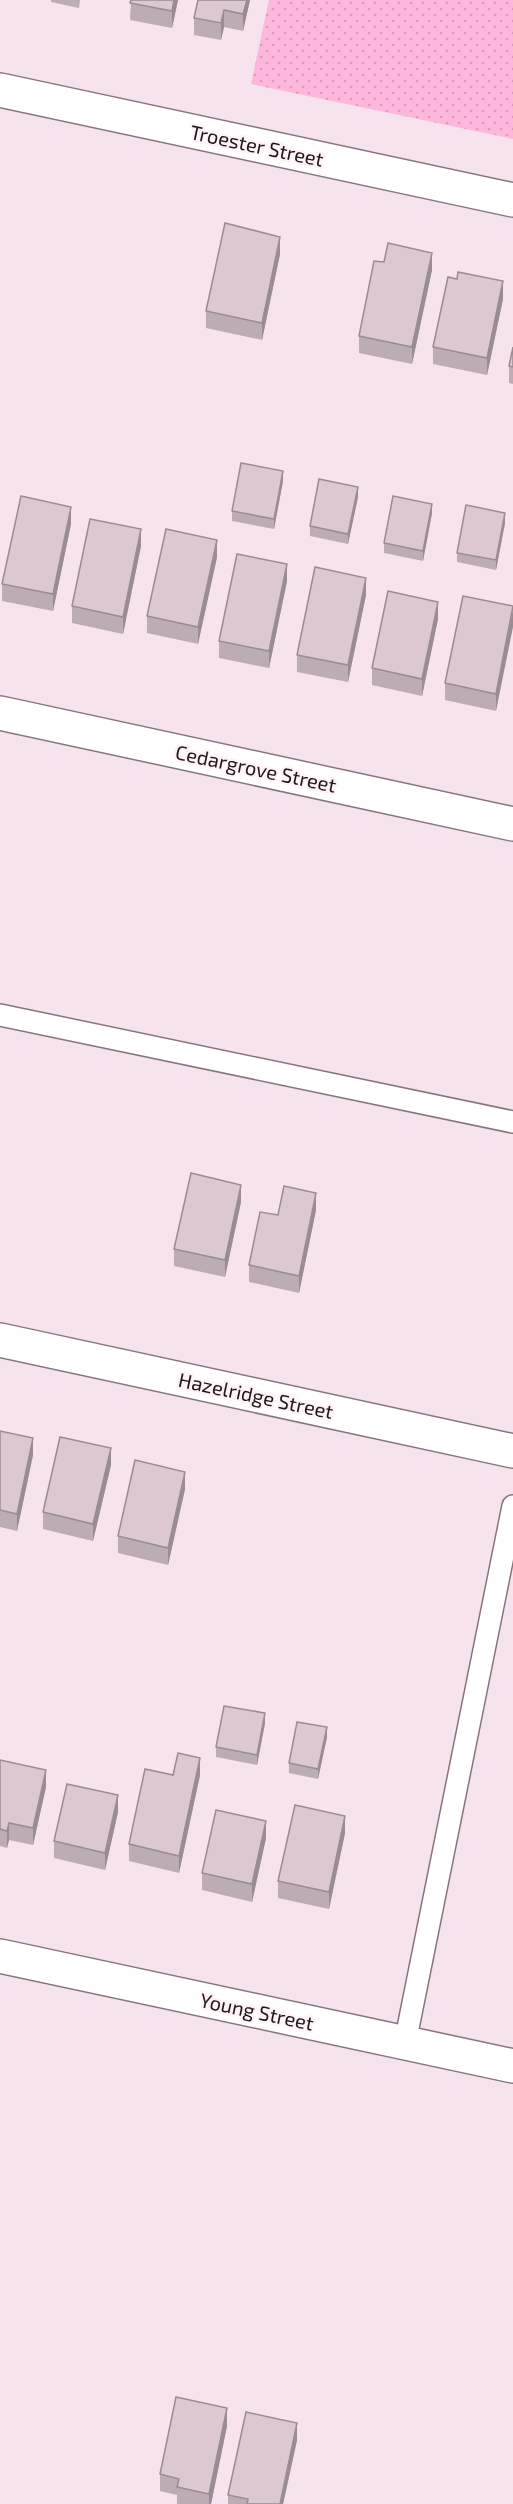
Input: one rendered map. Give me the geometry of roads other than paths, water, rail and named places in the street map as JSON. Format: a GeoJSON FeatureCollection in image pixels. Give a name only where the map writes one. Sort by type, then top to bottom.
{"type":"FeatureCollection","features":[{"type":"Feature","properties":{"kind":"street","name":"Troester Street"},"geometry":{"type":"LineString","coordinates":[[0,90],[513,200]]}},
{"type":"Feature","properties":{"kind":"street","name":"Cedargrove Street"},"geometry":{"type":"LineString","coordinates":[[0,713],[513,824]]}},
{"type":"Feature","properties":{"kind":"street","name":"Hazelridge Street"},"geometry":{"type":"LineString","coordinates":[[0,1340],[513,1450]]}},
{"type":"Feature","properties":{"kind":"street","name":"Young Street"},"geometry":{"type":"LineString","coordinates":[[0,1956],[513,2066]]}},
{"type":"Feature","properties":{"kind":"lane"},"geometry":{"type":"LineString","coordinates":[[0,1016],[513,1122]]}},
{"type":"Feature","properties":{"kind":"lane"},"geometry":{"type":"LineString","coordinates":[[405,2043],[513,1506]]}}]}
